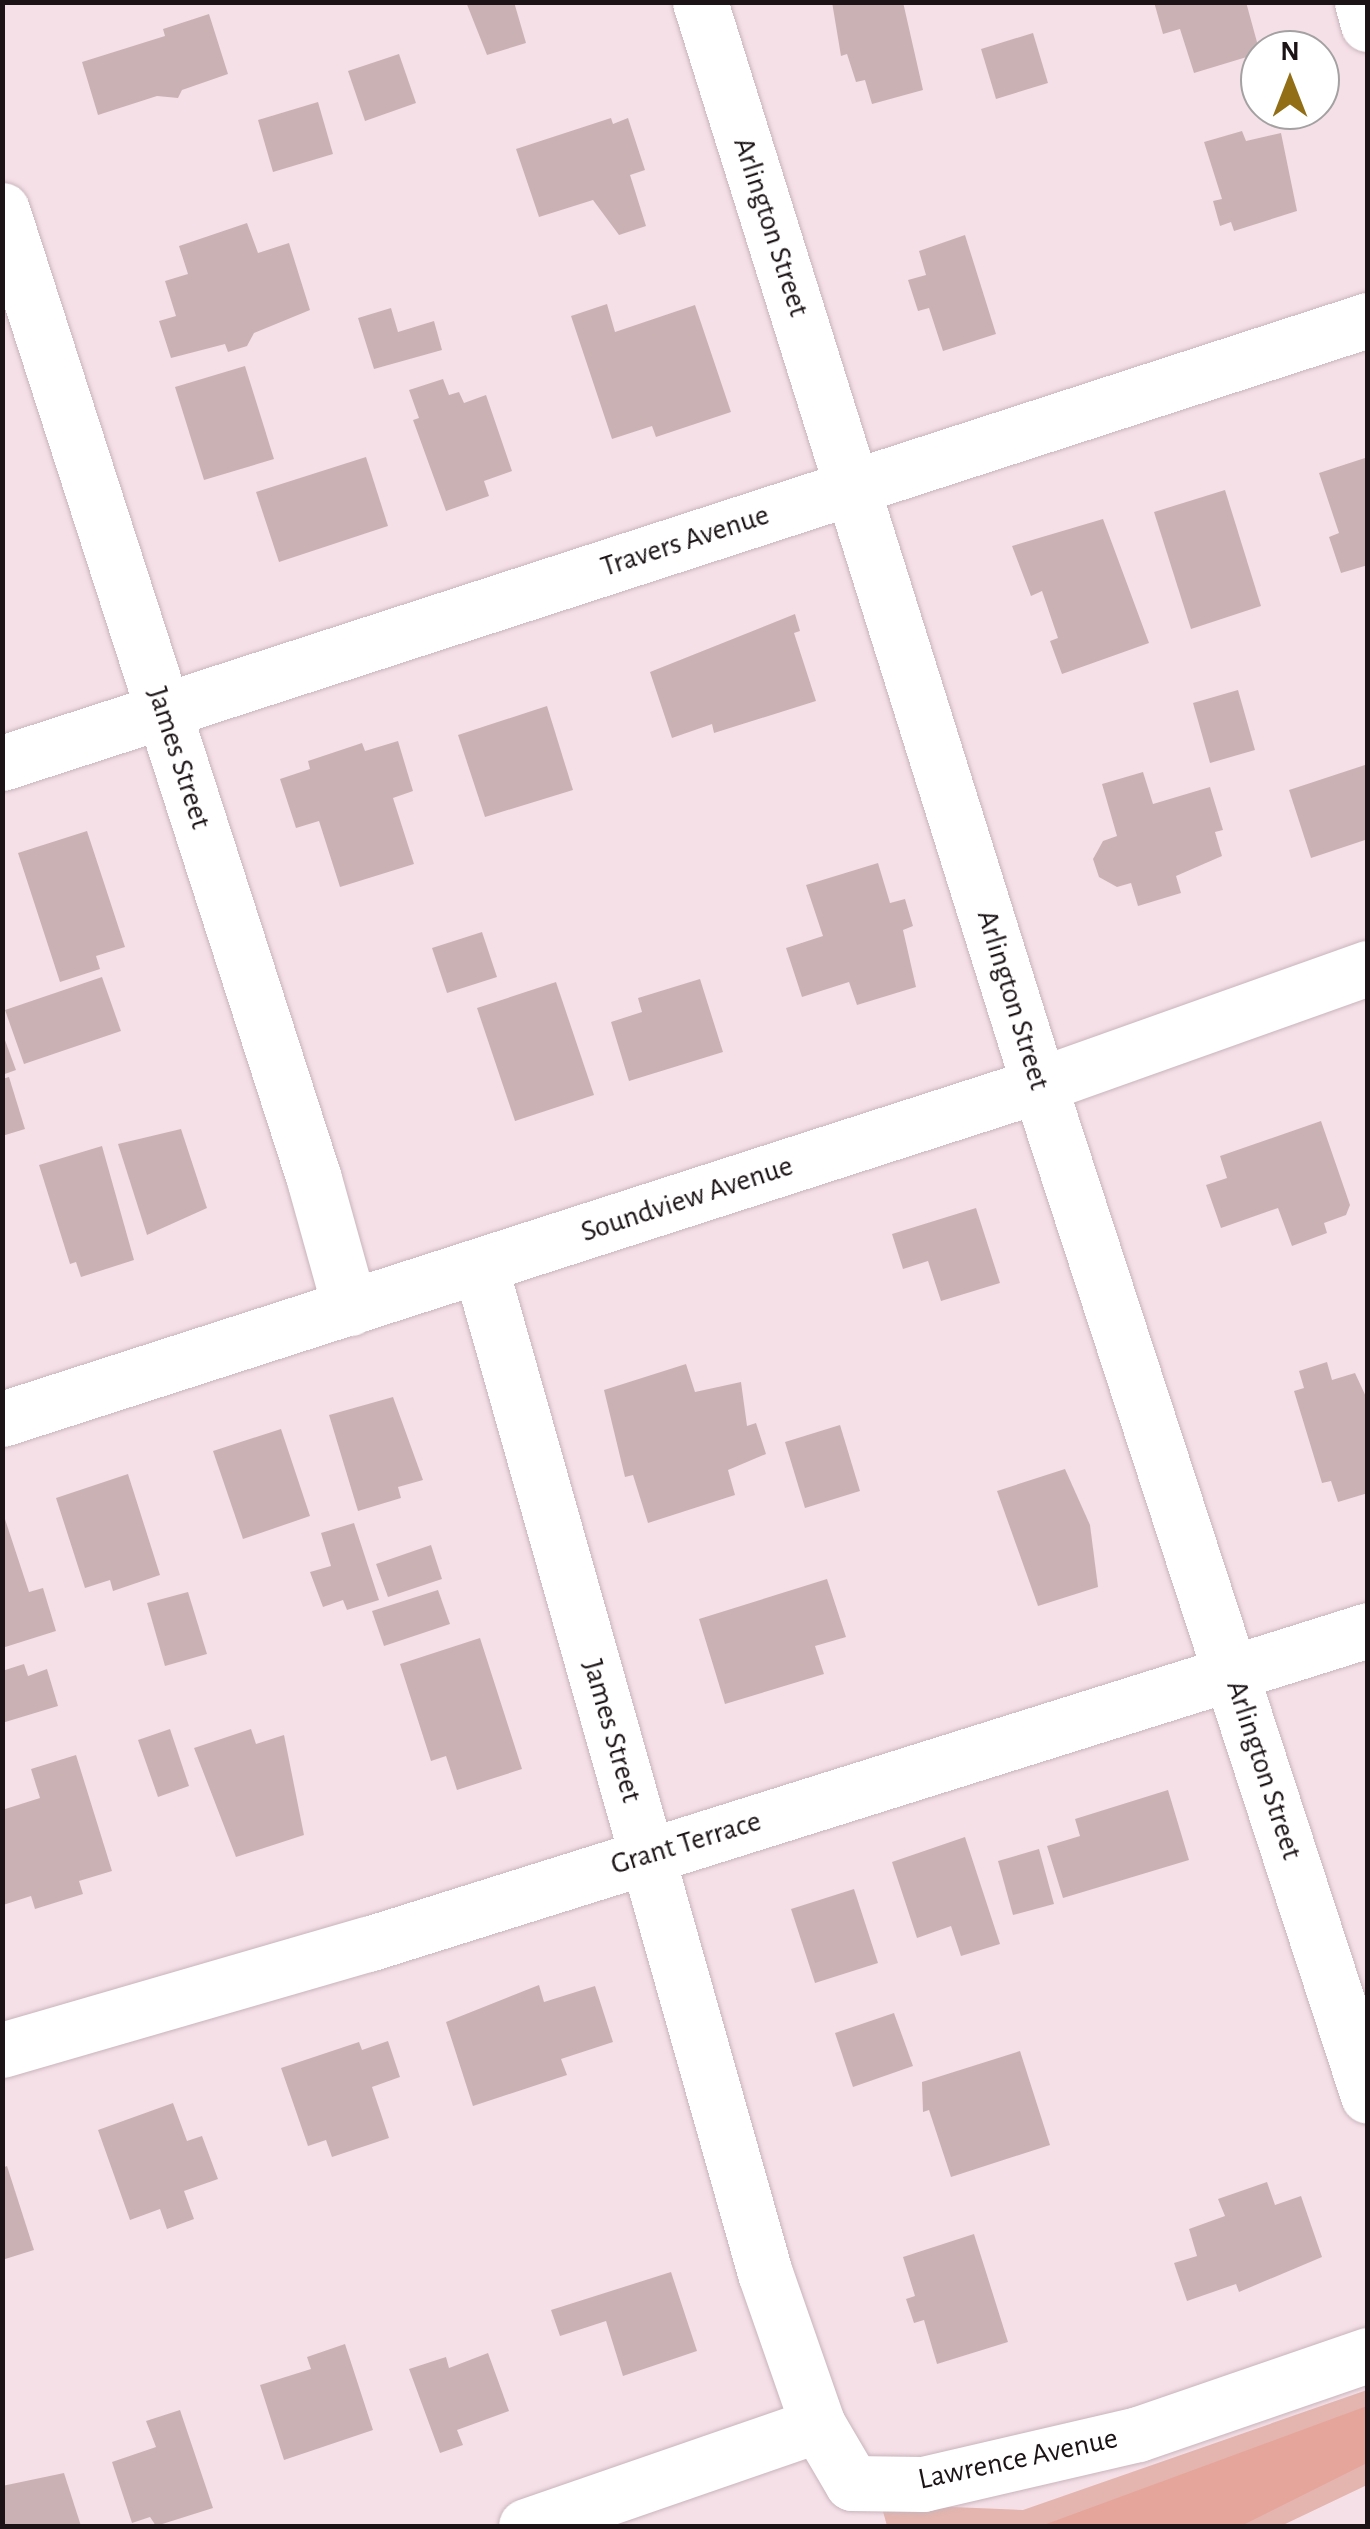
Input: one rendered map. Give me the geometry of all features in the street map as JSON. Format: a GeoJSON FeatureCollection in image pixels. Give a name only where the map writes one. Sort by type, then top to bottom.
{"type":"FeatureCollection","features":[{"type":"Feature","properties":{"kind":"street","name":"Arlington Street"},"geometry":{"type":"LineString","coordinates":[[700,2],[1039,1085],[1368,2096]]}},
{"type":"Feature","properties":{"kind":"street"},"geometry":{"type":"LineString","coordinates":[[1362,2],[1368,24]]}},
{"type":"Feature","properties":{"kind":"street","name":"James Street"},"geometry":{"type":"LineString","coordinates":[[2,210],[350,1308]]}},
{"type":"Feature","properties":{"kind":"street","name":"Travers Avenue"},"geometry":{"type":"LineString","coordinates":[[2,763],[1368,320]]}},
{"type":"Feature","properties":{"kind":"street","name":"Soundview Avenue"},"geometry":{"type":"LineString","coordinates":[[2,1419],[1039,1085],[1368,968]]}},
{"type":"Feature","properties":{"kind":"street","name":"James Street"},"geometry":{"type":"LineString","coordinates":[[480,1266],[765,2273],[818,2425]]}},
{"type":"Feature","properties":{"kind":"street","name":"Grant Terrace"},"geometry":{"type":"LineString","coordinates":[[2,2050],[1368,1630]]}},
{"type":"Feature","properties":{"kind":"street","name":"Lawrence Avenue"},"geometry":{"type":"LineString","coordinates":[[818,2425],[867,2505],[923,2484],[1138,2434],[1368,2355]]}},
{"type":"Feature","properties":{"kind":"street"},"geometry":{"type":"LineString","coordinates":[[526,2526],[818,2425]]}},
{"type":"Feature","properties":{"kind":"shaded area"},"geometry":{"type":"Polygon","coordinates":[[[1367,2390],[1367,2485],[1281,2526],[887,2526],[881,2504],[1023,2510],[1367,2390]]]}},
{"type":"Feature","properties":{"kind":"shaded area"},"geometry":{"type":"Polygon","coordinates":[[[1367,2406],[1367,2463],[1241,2526],[1041,2526],[1367,2406]]]}},
{"type":"Feature","properties":{"kind":"building"},"geometry":{"type":"Polygon","coordinates":[[[466,2],[514,2],[526,43],[487,55],[466,2]]]}},
{"type":"Feature","properties":{"kind":"building"},"geometry":{"type":"Polygon","coordinates":[[[832,2],[903,2],[923,90],[872,104],[865,80],[856,82],[847,54],[841,56],[832,2]]]}},
{"type":"Feature","properties":{"kind":"building"},"geometry":{"type":"Polygon","coordinates":[[[1154,2],[1246,2],[1254,30],[1240,30],[1240,59],[1194,73],[1180,29],[1163,34],[1154,2]]]}},
{"type":"Feature","properties":{"kind":"building"},"geometry":{"type":"Polygon","coordinates":[[[209,14],[228,74],[182,90],[178,98],[157,96],[98,115],[82,62],[165,36],[163,29],[209,14]]]}},
{"type":"Feature","properties":{"kind":"building"},"geometry":{"type":"Polygon","coordinates":[[[1033,33],[1048,83],[996,99],[981,49],[1033,33]]]}},
{"type":"Feature","properties":{"kind":"building"},"geometry":{"type":"Polygon","coordinates":[[[399,54],[416,103],[365,121],[348,71],[399,54]]]}},
{"type":"Feature","properties":{"kind":"building"},"geometry":{"type":"Polygon","coordinates":[[[318,102],[333,154],[273,172],[258,120],[318,102]]]}},
{"type":"Feature","properties":{"kind":"building"},"geometry":{"type":"Polygon","coordinates":[[[611,118],[613,124],[628,118],[645,170],[630,175],[646,226],[619,235],[593,200],[539,217],[516,149],[611,118]]]}},
{"type":"Feature","properties":{"kind":"building"},"geometry":{"type":"Polygon","coordinates":[[[1242,131],[1246,141],[1281,133],[1297,211],[1234,231],[1231,222],[1220,226],[1213,201],[1222,199],[1204,142],[1242,131]]]}},
{"type":"Feature","properties":{"kind":"building"},"geometry":{"type":"Polygon","coordinates":[[[247,223],[258,253],[289,243],[310,310],[254,333],[247,346],[228,352],[225,344],[171,358],[159,321],[176,316],[165,281],[188,274],[179,246],[247,223]]]}},
{"type":"Feature","properties":{"kind":"building"},"geometry":{"type":"Polygon","coordinates":[[[965,235],[996,334],[943,351],[929,308],[918,311],[908,280],[926,275],[919,251],[965,235]]]}},
{"type":"Feature","properties":{"kind":"building"},"geometry":{"type":"Polygon","coordinates":[[[607,304],[615,332],[695,305],[731,412],[656,437],[652,426],[612,439],[571,316],[607,304]]]}},
{"type":"Feature","properties":{"kind":"building"},"geometry":{"type":"Polygon","coordinates":[[[391,308],[398,332],[434,321],[442,350],[374,369],[358,318],[391,308]]]}},
{"type":"Feature","properties":{"kind":"building"},"geometry":{"type":"Polygon","coordinates":[[[245,366],[274,459],[204,480],[175,387],[245,366]]]}},
{"type":"Feature","properties":{"kind":"building"},"geometry":{"type":"Polygon","coordinates":[[[443,379],[449,395],[459,392],[464,403],[486,395],[512,471],[484,481],[489,496],[446,511],[413,420],[419,418],[409,390],[443,379]]]}},
{"type":"Feature","properties":{"kind":"building"},"geometry":{"type":"Polygon","coordinates":[[[366,457],[388,526],[279,562],[256,492],[366,457]]]}},
{"type":"Feature","properties":{"kind":"building"},"geometry":{"type":"Polygon","coordinates":[[[1368,457],[1368,565],[1341,573],[1329,537],[1339,533],[1319,473],[1368,457]]]}},
{"type":"Feature","properties":{"kind":"building"},"geometry":{"type":"Polygon","coordinates":[[[1225,490],[1261,606],[1191,629],[1154,512],[1225,490]]]}},
{"type":"Feature","properties":{"kind":"building"},"geometry":{"type":"Polygon","coordinates":[[[1103,519],[1149,643],[1062,674],[1050,641],[1058,638],[1042,591],[1031,596],[1012,546],[1103,519]]]}},
{"type":"Feature","properties":{"kind":"building"},"geometry":{"type":"Polygon","coordinates":[[[795,614],[800,631],[794,633],[816,701],[714,733],[712,724],[672,738],[650,672],[795,614]]]}},
{"type":"Feature","properties":{"kind":"building"},"geometry":{"type":"Polygon","coordinates":[[[1238,690],[1255,750],[1210,763],[1193,703],[1238,690]]]}},
{"type":"Feature","properties":{"kind":"building"},"geometry":{"type":"Polygon","coordinates":[[[547,706],[573,790],[485,817],[458,735],[547,706]]]}},
{"type":"Feature","properties":{"kind":"building"},"geometry":{"type":"Polygon","coordinates":[[[398,741],[413,791],[393,798],[414,864],[340,887],[319,821],[296,828],[280,779],[310,769],[308,761],[362,743],[365,751],[398,741]]]}},
{"type":"Feature","properties":{"kind":"building"},"geometry":{"type":"Polygon","coordinates":[[[1368,764],[1368,839],[1311,858],[1289,790],[1368,764]]]}},
{"type":"Feature","properties":{"kind":"building"},"geometry":{"type":"Polygon","coordinates":[[[1143,772],[1153,804],[1210,787],[1223,830],[1215,832],[1222,856],[1176,876],[1181,893],[1138,906],[1131,883],[1117,887],[1099,877],[1093,859],[1103,841],[1117,836],[1102,784],[1143,772]]]}},
{"type":"Feature","properties":{"kind":"building"},"geometry":{"type":"Polygon","coordinates":[[[87,831],[125,947],[96,956],[100,969],[60,982],[18,853],[87,831]]]}},
{"type":"Feature","properties":{"kind":"building"},"geometry":{"type":"Polygon","coordinates":[[[878,863],[890,903],[905,899],[913,926],[903,930],[916,987],[857,1005],[849,982],[802,997],[786,948],[823,936],[806,885],[878,863]]]}},
{"type":"Feature","properties":{"kind":"building"},"geometry":{"type":"Polygon","coordinates":[[[482,932],[497,977],[447,993],[432,948],[482,932]]]}},
{"type":"Feature","properties":{"kind":"building"},"geometry":{"type":"Polygon","coordinates":[[[102,977],[121,1031],[24,1064],[5,1010],[102,977]]]}},
{"type":"Feature","properties":{"kind":"building"},"geometry":{"type":"Polygon","coordinates":[[[700,979],[723,1052],[629,1081],[611,1022],[642,1012],[638,998],[700,979]]]}},
{"type":"Feature","properties":{"kind":"building"},"geometry":{"type":"Polygon","coordinates":[[[556,982],[594,1095],[515,1121],[477,1008],[556,982]]]}},
{"type":"Feature","properties":{"kind":"building"},"geometry":{"type":"Polygon","coordinates":[[[2,1032],[16,1070],[2,1075],[2,1032]]]}},
{"type":"Feature","properties":{"kind":"building"},"geometry":{"type":"Polygon","coordinates":[[[9,1077],[25,1129],[2,1136],[2,1079],[9,1077]]]}},
{"type":"Feature","properties":{"kind":"building"},"geometry":{"type":"Polygon","coordinates":[[[1321,1121],[1350,1205],[1346,1215],[1324,1223],[1327,1233],[1292,1246],[1278,1208],[1221,1228],[1206,1185],[1227,1178],[1220,1156],[1321,1121]]]}},
{"type":"Feature","properties":{"kind":"building"},"geometry":{"type":"Polygon","coordinates":[[[181,1129],[207,1208],[147,1235],[118,1144],[181,1129]]]}},
{"type":"Feature","properties":{"kind":"building"},"geometry":{"type":"Polygon","coordinates":[[[102,1146],[134,1260],[81,1277],[76,1262],[70,1264],[39,1165],[102,1146]]]}},
{"type":"Feature","properties":{"kind":"building"},"geometry":{"type":"Polygon","coordinates":[[[976,1208],[1000,1283],[941,1301],[928,1261],[903,1269],[892,1234],[976,1208]]]}},
{"type":"Feature","properties":{"kind":"building"},"geometry":{"type":"Polygon","coordinates":[[[1327,1362],[1332,1380],[1355,1373],[1368,1401],[1368,1493],[1338,1502],[1331,1481],[1322,1483],[1294,1391],[1304,1388],[1299,1371],[1327,1362]]]}},
{"type":"Feature","properties":{"kind":"building"},"geometry":{"type":"Polygon","coordinates":[[[686,1364],[695,1392],[741,1382],[747,1426],[756,1423],[766,1454],[728,1470],[735,1495],[648,1523],[633,1475],[625,1477],[604,1390],[686,1364]]]}},
{"type":"Feature","properties":{"kind":"building"},"geometry":{"type":"Polygon","coordinates":[[[393,1397],[423,1480],[398,1487],[401,1498],[358,1511],[329,1415],[393,1397]]]}},
{"type":"Feature","properties":{"kind":"building"},"geometry":{"type":"Polygon","coordinates":[[[840,1425],[860,1491],[805,1508],[785,1442],[840,1425]]]}},
{"type":"Feature","properties":{"kind":"building"},"geometry":{"type":"Polygon","coordinates":[[[281,1429],[310,1516],[243,1539],[213,1451],[281,1429]]]}},
{"type":"Feature","properties":{"kind":"building"},"geometry":{"type":"Polygon","coordinates":[[[1065,1469],[1090,1525],[1098,1587],[1038,1606],[997,1491],[1065,1469]]]}},
{"type":"Feature","properties":{"kind":"building"},"geometry":{"type":"Polygon","coordinates":[[[128,1474],[160,1575],[113,1591],[110,1580],[85,1588],[56,1498],[128,1474]]]}},
{"type":"Feature","properties":{"kind":"building"},"geometry":{"type":"Polygon","coordinates":[[[2,1510],[29,1592],[43,1588],[56,1631],[2,1648],[2,1510]]]}},
{"type":"Feature","properties":{"kind":"building"},"geometry":{"type":"Polygon","coordinates":[[[354,1523],[379,1600],[347,1610],[343,1600],[323,1607],[310,1572],[331,1566],[321,1533],[354,1523]]]}},
{"type":"Feature","properties":{"kind":"building"},"geometry":{"type":"Polygon","coordinates":[[[431,1545],[442,1579],[388,1597],[376,1564],[431,1545]]]}},
{"type":"Feature","properties":{"kind":"building"},"geometry":{"type":"Polygon","coordinates":[[[827,1579],[846,1637],[815,1646],[824,1674],[725,1704],[699,1619],[827,1579]]]}},
{"type":"Feature","properties":{"kind":"building"},"geometry":{"type":"Polygon","coordinates":[[[438,1590],[450,1624],[384,1646],[372,1611],[438,1590]]]}},
{"type":"Feature","properties":{"kind":"building"},"geometry":{"type":"Polygon","coordinates":[[[188,1592],[207,1654],[165,1666],[147,1603],[188,1592]]]}},
{"type":"Feature","properties":{"kind":"building"},"geometry":{"type":"Polygon","coordinates":[[[480,1638],[522,1769],[457,1790],[446,1756],[431,1761],[400,1664],[480,1638]]]}},
{"type":"Feature","properties":{"kind":"building"},"geometry":{"type":"Polygon","coordinates":[[[24,1664],[28,1676],[47,1669],[58,1706],[2,1723],[2,1671],[24,1664]]]}},
{"type":"Feature","properties":{"kind":"building"},"geometry":{"type":"Polygon","coordinates":[[[170,1729],[189,1786],[158,1797],[138,1740],[170,1729]]]}},
{"type":"Feature","properties":{"kind":"building"},"geometry":{"type":"Polygon","coordinates":[[[251,1729],[256,1744],[284,1735],[304,1835],[236,1857],[194,1748],[251,1729]]]}},
{"type":"Feature","properties":{"kind":"building"},"geometry":{"type":"Polygon","coordinates":[[[76,1755],[112,1871],[79,1881],[83,1894],[35,1909],[31,1896],[3,1905],[2,1810],[40,1798],[31,1769],[76,1755]]]}},
{"type":"Feature","properties":{"kind":"building"},"geometry":{"type":"Polygon","coordinates":[[[1168,1790],[1189,1860],[1063,1898],[1047,1846],[1080,1836],[1075,1819],[1168,1790]]]}},
{"type":"Feature","properties":{"kind":"building"},"geometry":{"type":"Polygon","coordinates":[[[965,1837],[1000,1944],[961,1956],[951,1926],[917,1938],[892,1862],[965,1837]]]}},
{"type":"Feature","properties":{"kind":"building"},"geometry":{"type":"Polygon","coordinates":[[[1039,1849],[1054,1904],[1013,1915],[998,1861],[1039,1849]]]}},
{"type":"Feature","properties":{"kind":"building"},"geometry":{"type":"Polygon","coordinates":[[[854,1889],[878,1963],[815,1983],[791,1909],[854,1889]]]}},
{"type":"Feature","properties":{"kind":"building"},"geometry":{"type":"Polygon","coordinates":[[[539,1985],[544,2002],[595,1986],[613,2042],[561,2059],[567,2075],[473,2106],[446,2022],[539,1985]]]}},
{"type":"Feature","properties":{"kind":"building"},"geometry":{"type":"Polygon","coordinates":[[[894,2013],[913,2066],[853,2087],[835,2033],[894,2013]]]}},
{"type":"Feature","properties":{"kind":"building"},"geometry":{"type":"Polygon","coordinates":[[[388,2041],[400,2077],[372,2087],[389,2138],[332,2157],[326,2140],[308,2146],[281,2068],[359,2042],[362,2050],[388,2041]]]}},
{"type":"Feature","properties":{"kind":"building"},"geometry":{"type":"Polygon","coordinates":[[[1020,2051],[1050,2145],[951,2177],[929,2110],[923,2112],[922,2082],[1020,2051]]]}},
{"type":"Feature","properties":{"kind":"building"},"geometry":{"type":"Polygon","coordinates":[[[173,2103],[187,2141],[202,2136],[218,2179],[184,2191],[194,2219],[167,2229],[160,2209],[130,2220],[98,2130],[173,2103]]]}},
{"type":"Feature","properties":{"kind":"building"},"geometry":{"type":"Polygon","coordinates":[[[7,2166],[34,2250],[2,2260],[2,2168],[7,2166]]]}},
{"type":"Feature","properties":{"kind":"building"},"geometry":{"type":"Polygon","coordinates":[[[1267,2182],[1275,2205],[1301,2196],[1322,2257],[1239,2292],[1236,2284],[1187,2301],[1174,2263],[1197,2256],[1189,2229],[1225,2216],[1218,2199],[1267,2182]]]}},
{"type":"Feature","properties":{"kind":"building"},"geometry":{"type":"Polygon","coordinates":[[[974,2234],[1008,2342],[937,2364],[924,2320],[914,2323],[906,2299],[915,2296],[903,2257],[974,2234]]]}},
{"type":"Feature","properties":{"kind":"building"},"geometry":{"type":"Polygon","coordinates":[[[671,2272],[697,2351],[623,2376],[606,2321],[560,2336],[551,2310],[671,2272]]]}},
{"type":"Feature","properties":{"kind":"building"},"geometry":{"type":"Polygon","coordinates":[[[345,2344],[373,2430],[284,2460],[260,2385],[311,2369],[307,2357],[345,2344]]]}},
{"type":"Feature","properties":{"kind":"building"},"geometry":{"type":"Polygon","coordinates":[[[488,2353],[509,2411],[457,2430],[463,2445],[440,2453],[409,2369],[446,2357],[449,2368],[488,2353]]]}},
{"type":"Feature","properties":{"kind":"building"},"geometry":{"type":"Polygon","coordinates":[[[180,2410],[213,2508],[156,2526],[150,2517],[132,2523],[112,2462],[156,2447],[146,2421],[180,2410]]]}},
{"type":"Feature","properties":{"kind":"building"},"geometry":{"type":"Polygon","coordinates":[[[64,2473],[81,2526],[2,2526],[2,2486],[64,2473]]]}}]}
